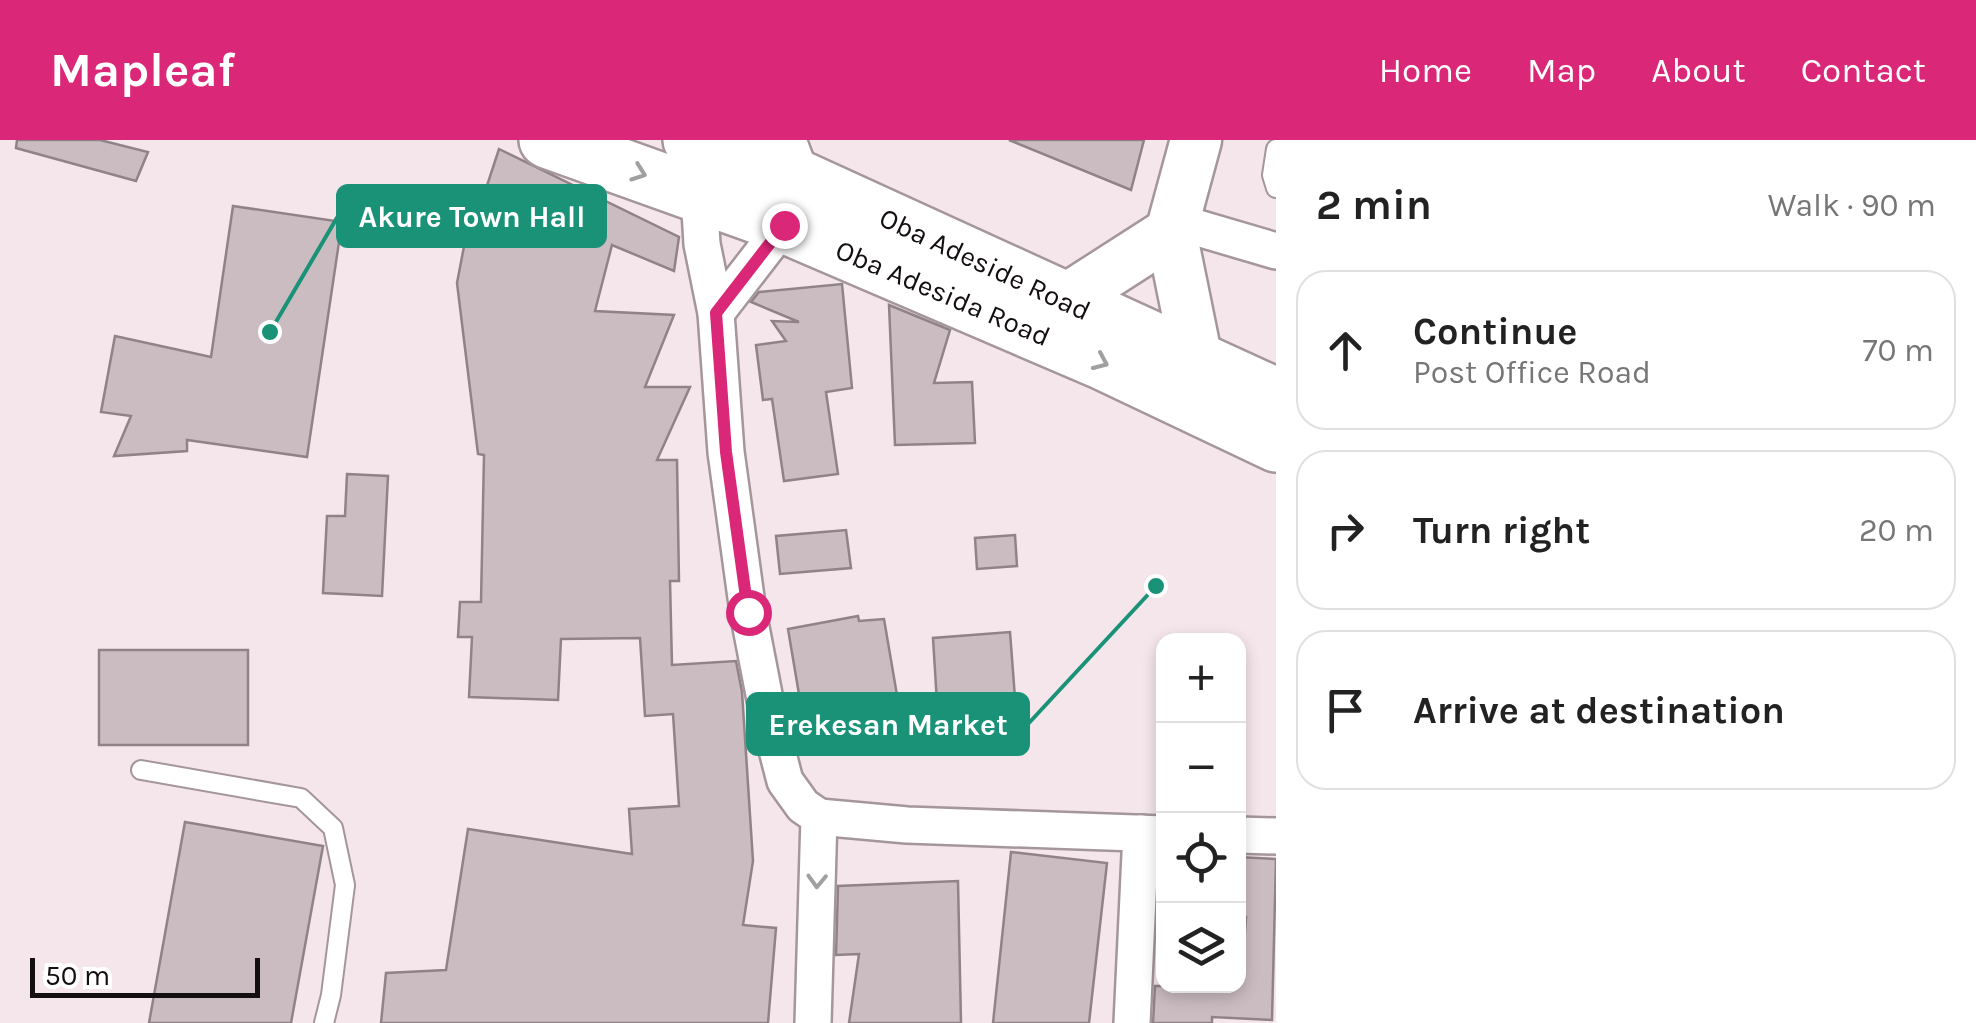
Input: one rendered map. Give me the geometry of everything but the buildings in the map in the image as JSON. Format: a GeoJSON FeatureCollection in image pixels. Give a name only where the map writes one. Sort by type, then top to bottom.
{"type":"FeatureCollection","features":[{"type":"Feature","properties":{"kind":"main road","name":"Oba Adesida Road"},"geometry":{"type":"LineString","coordinates":[[547,140],[714,157],[792,182],[1101,361],[1276,444]]}},
{"type":"Feature","properties":{"kind":"main road"},"geometry":{"type":"LineString","coordinates":[[1196,140],[1173,226],[1197,360]]}},
{"type":"Feature","properties":{"kind":"main road","name":"Oba Adeside Road"},"geometry":{"type":"LineString","coordinates":[[792,182],[1276,396]]}},
{"type":"Feature","properties":{"kind":"main road"},"geometry":{"type":"LineString","coordinates":[[1064,300],[1173,226]]}},
{"type":"Feature","properties":{"kind":"street"},"geometry":{"type":"LineString","coordinates":[[714,157],[702,244],[716,313],[726,452],[748,612],[786,781],[803,806],[818,817],[908,825],[1152,833],[1132,1023]]}},
{"type":"Feature","properties":{"kind":"street"},"geometry":{"type":"LineString","coordinates":[[716,313],[792,182]]}},
{"type":"Feature","properties":{"kind":"street"},"geometry":{"type":"LineString","coordinates":[[1173,226],[1276,250]]}},
{"type":"Feature","properties":{"kind":"street"},"geometry":{"type":"LineString","coordinates":[[813,1023],[818,817]]}},
{"type":"Feature","properties":{"kind":"street"},"geometry":{"type":"LineString","coordinates":[[1246,835],[1276,836]]}},
{"type":"Feature","properties":{"kind":"lane"},"geometry":{"type":"LineString","coordinates":[[1276,149],[1272,175],[1276,188]]}},
{"type":"Feature","properties":{"kind":"lane"},"geometry":{"type":"LineString","coordinates":[[141,770],[301,798],[333,828],[345,884],[324,1023]]}},
{"type":"Feature","properties":{"kind":"place","name":"Akure Town Hall"},"geometry":{"type":"Point","coordinates":[270,332]}},
{"type":"Feature","properties":{"kind":"place","name":"Erekesan Market"},"geometry":{"type":"Point","coordinates":[1156,586]}},
{"type":"Feature","properties":{"kind":"route"},"geometry":{"type":"LineString","coordinates":[[748,612],[726,452],[716,313],[784,225]]}}]}
